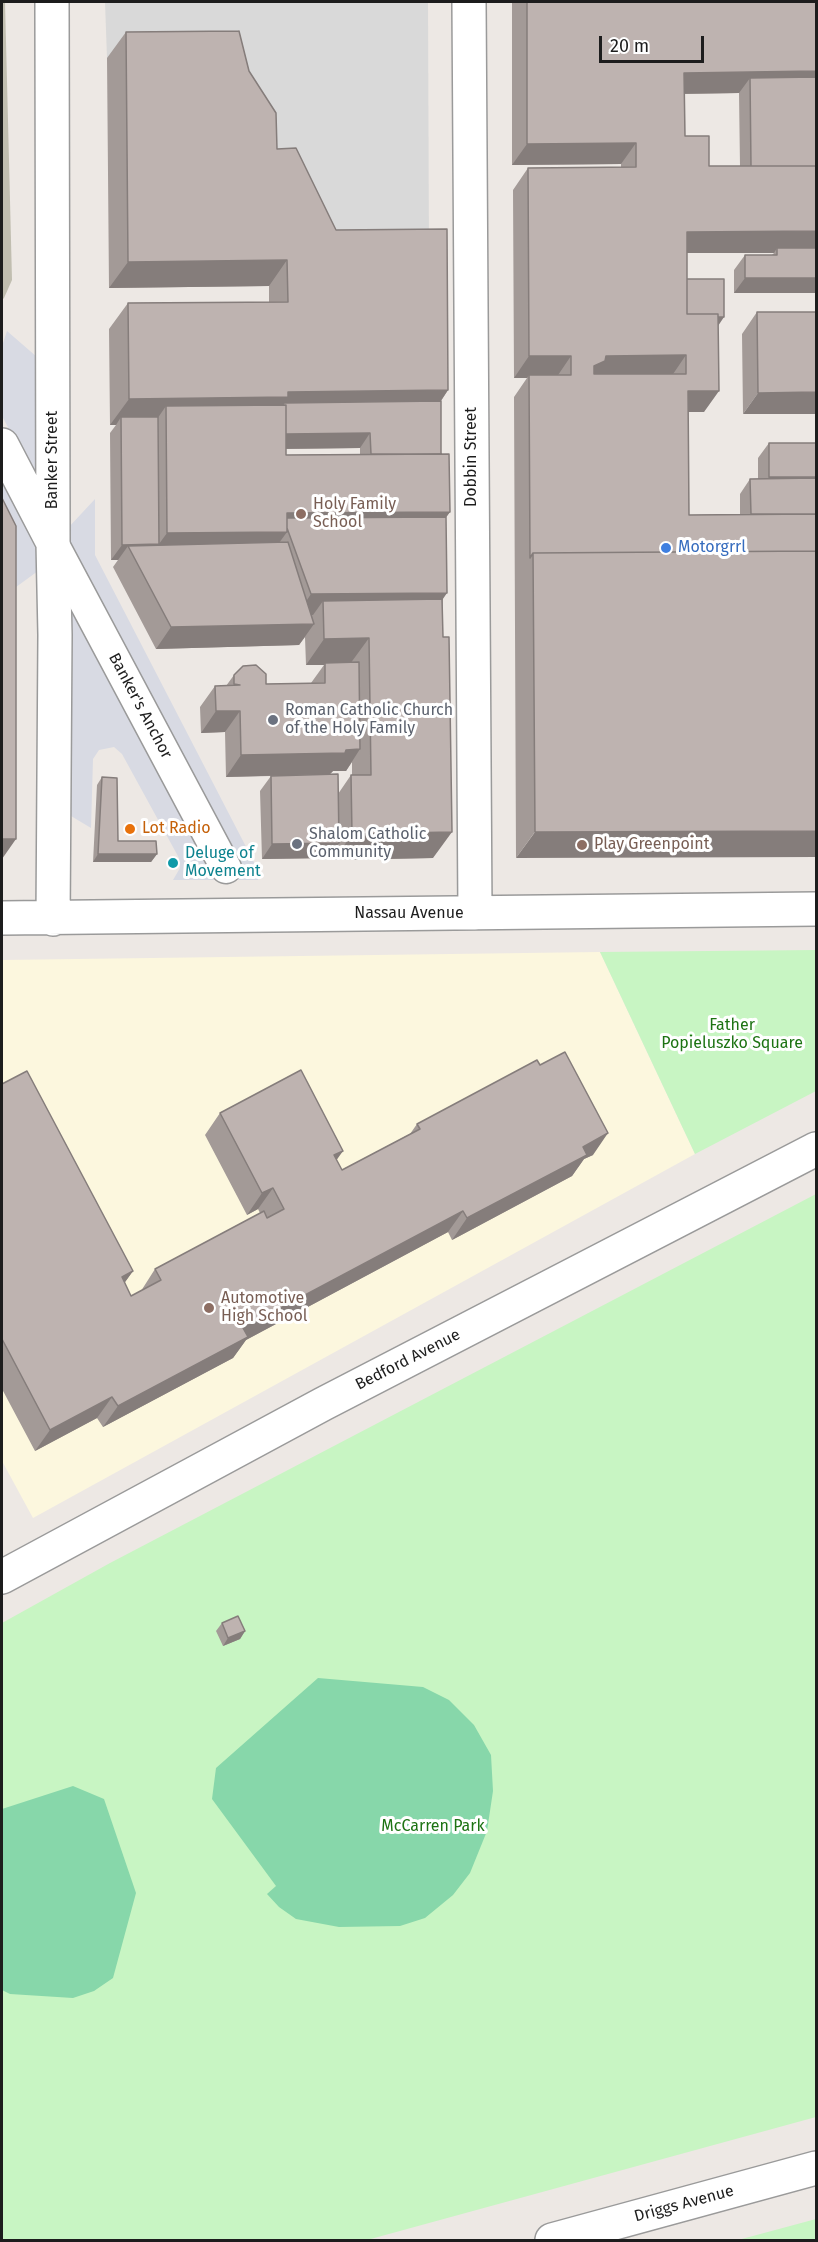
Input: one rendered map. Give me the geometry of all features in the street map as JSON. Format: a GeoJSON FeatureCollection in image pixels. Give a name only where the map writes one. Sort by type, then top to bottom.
{"type":"FeatureCollection","features":[{"type":"Feature","properties":{"kind":"street","name":"Banker Street"},"geometry":{"type":"LineString","coordinates":[[52,2],[55,635],[53,919]]}},
{"type":"Feature","properties":{"kind":"street","name":"Dobbin Street"},"geometry":{"type":"LineString","coordinates":[[469,2],[475,913]]}},
{"type":"Feature","properties":{"kind":"street"},"geometry":{"type":"LineString","coordinates":[[2,445],[53,543]]}},
{"type":"Feature","properties":{"kind":"street","name":"Banker's Anchor"},"geometry":{"type":"LineString","coordinates":[[53,543],[226,868]]}},
{"type":"Feature","properties":{"kind":"street","name":"Nassau Avenue"},"geometry":{"type":"LineString","coordinates":[[2,918],[816,909]]}},
{"type":"Feature","properties":{"kind":"street","name":"Bedford Avenue"},"geometry":{"type":"LineString","coordinates":[[2,1577],[322,1404],[816,1149]]}},
{"type":"Feature","properties":{"kind":"street","name":"Driggs Avenue"},"geometry":{"type":"LineString","coordinates":[[552,2241],[816,2168]]}},
{"type":"Feature","properties":{"kind":"shaded area"},"geometry":{"type":"Polygon","coordinates":[[[2,2],[5,2],[12,280],[2,300],[2,2]]]}},
{"type":"Feature","properties":{"kind":"shaded area"},"geometry":{"type":"Polygon","coordinates":[[[105,2],[428,2],[429,256],[318,256],[107,58],[105,2]]]}},
{"type":"Feature","properties":{"kind":"shaded area"},"geometry":{"type":"Polygon","coordinates":[[[7,331],[37,357],[37,475],[34,476],[2,416],[2,343],[7,331]]]}},
{"type":"Feature","properties":{"kind":"shaded area"},"geometry":{"type":"Polygon","coordinates":[[[2,469],[38,532],[38,571],[12,590],[2,527],[2,469]]]}},
{"type":"Feature","properties":{"kind":"shaded area"},"geometry":{"type":"Polygon","coordinates":[[[95,499],[95,555],[257,868],[258,880],[173,880],[180,868],[179,858],[122,754],[114,747],[99,750],[93,759],[91,828],[71,816],[68,528],[95,499]]]}},
{"type":"Feature","properties":{"kind":"shaded area","name":"Automotive High School"},"geometry":{"type":"Polygon","coordinates":[[[600,952],[695,1154],[33,1518],[2,1461],[2,960],[600,952]]]}},
{"type":"Feature","properties":{"kind":"green space","name":"Father Popieluszko Square"},"geometry":{"type":"Polygon","coordinates":[[[816,950],[816,1091],[695,1154],[600,952],[816,950]]]}},
{"type":"Feature","properties":{"kind":"green space","name":"McCarren Park"},"geometry":{"type":"Polygon","coordinates":[[[816,1194],[816,2117],[367,2240],[2,2240],[2,1623],[110,1563],[816,1194]]]}},
{"type":"Feature","properties":{"kind":"green space"},"geometry":{"type":"Polygon","coordinates":[[[318,1678],[423,1687],[449,1700],[474,1725],[491,1755],[493,1791],[487,1831],[470,1873],[453,1895],[425,1918],[400,1926],[339,1927],[296,1919],[279,1907],[267,1894],[276,1886],[212,1799],[216,1768],[318,1678]]]}},
{"type":"Feature","properties":{"kind":"green space"},"geometry":{"type":"Polygon","coordinates":[[[73,1786],[104,1799],[136,1893],[113,1978],[94,1991],[73,1998],[10,1994],[2,1990],[2,1809],[73,1786]]]}},
{"type":"Feature","properties":{"kind":"green space"},"geometry":{"type":"Polygon","coordinates":[[[816,2219],[816,2240],[738,2240],[816,2219]]]}},
{"type":"Feature","properties":{"kind":"building"},"geometry":{"type":"Polygon","coordinates":[[[527,2],[816,2],[816,71],[684,73],[685,136],[709,136],[709,166],[816,166],[816,231],[687,232],[687,314],[718,314],[719,391],[688,391],[689,515],[816,514],[816,551],[533,553],[530,558],[529,375],[571,375],[571,356],[529,356],[528,168],[636,167],[636,143],[527,144],[527,2]],[[686,355],[606,356],[605,361],[594,366],[594,374],[686,374],[686,355]]]}},
{"type":"Feature","properties":{"kind":"building"},"geometry":{"type":"Polygon","coordinates":[[[239,31],[249,71],[276,113],[277,149],[296,148],[336,230],[447,229],[448,390],[288,392],[288,397],[129,399],[128,303],[288,302],[287,260],[128,262],[126,32],[239,31]]]}},
{"type":"Feature","properties":{"kind":"building"},"geometry":{"type":"Polygon","coordinates":[[[816,77],[816,166],[751,166],[750,78],[816,77]]]}},
{"type":"Feature","properties":{"kind":"building"},"geometry":{"type":"Polygon","coordinates":[[[777,248],[816,248],[816,278],[745,278],[745,255],[777,255],[777,248]]]}},
{"type":"Feature","properties":{"kind":"building"},"geometry":{"type":"Polygon","coordinates":[[[687,279],[724,279],[724,317],[718,317],[718,314],[687,314],[687,279]]]}},
{"type":"Feature","properties":{"kind":"building"},"geometry":{"type":"Polygon","coordinates":[[[757,312],[816,312],[816,392],[758,393],[757,312]]]}},
{"type":"Feature","properties":{"kind":"building"},"geometry":{"type":"Polygon","coordinates":[[[441,401],[441,454],[371,454],[370,433],[286,434],[286,405],[283,405],[284,403],[441,401]]]}},
{"type":"Feature","properties":{"kind":"building"},"geometry":{"type":"Polygon","coordinates":[[[286,405],[286,455],[449,454],[450,512],[287,513],[287,532],[167,533],[166,406],[286,405]]]}},
{"type":"Feature","properties":{"kind":"building"},"geometry":{"type":"Polygon","coordinates":[[[121,417],[158,417],[159,544],[122,545],[121,417]]]}},
{"type":"Feature","properties":{"kind":"building"},"geometry":{"type":"Polygon","coordinates":[[[769,443],[816,443],[816,477],[769,477],[769,443]]]}},
{"type":"Feature","properties":{"kind":"building"},"geometry":{"type":"Polygon","coordinates":[[[816,478],[816,514],[751,514],[750,479],[816,478]]]}},
{"type":"Feature","properties":{"kind":"building"},"geometry":{"type":"Polygon","coordinates":[[[2,498],[16,526],[16,839],[2,839],[2,498]]]}},
{"type":"Feature","properties":{"kind":"building"},"geometry":{"type":"Polygon","coordinates":[[[446,517],[447,593],[311,594],[287,528],[287,518],[446,517]]]}},
{"type":"Feature","properties":{"kind":"building"},"geometry":{"type":"Polygon","coordinates":[[[288,542],[314,624],[171,627],[128,546],[288,542]]]}},
{"type":"Feature","properties":{"kind":"building"},"geometry":{"type":"Polygon","coordinates":[[[816,551],[816,831],[535,832],[533,553],[816,551]]]}},
{"type":"Feature","properties":{"kind":"building"},"geometry":{"type":"Polygon","coordinates":[[[442,599],[443,637],[449,637],[452,832],[352,834],[351,775],[371,775],[369,638],[324,639],[323,601],[442,599]]]}},
{"type":"Feature","properties":{"kind":"building","name":"Roman Catholic Church of the Holy Family"},"geometry":{"type":"Polygon","coordinates":[[[359,662],[360,749],[346,750],[345,753],[241,755],[240,711],[216,711],[215,686],[240,685],[234,684],[234,675],[243,666],[256,665],[266,674],[266,684],[325,683],[325,663],[359,662]]]}},
{"type":"Feature","properties":{"kind":"building"},"geometry":{"type":"Polygon","coordinates":[[[338,774],[339,843],[272,844],[271,776],[338,774]]]}},
{"type":"Feature","properties":{"kind":"building"},"geometry":{"type":"Polygon","coordinates":[[[102,777],[117,778],[118,841],[156,841],[157,854],[98,854],[102,777]]]}},
{"type":"Feature","properties":{"kind":"building"},"geometry":{"type":"Polygon","coordinates":[[[565,1052],[608,1133],[583,1147],[587,1155],[467,1218],[463,1211],[243,1328],[248,1337],[118,1406],[112,1397],[50,1430],[2,1339],[2,1084],[27,1071],[133,1271],[122,1277],[131,1296],[161,1280],[155,1269],[264,1211],[267,1218],[284,1209],[273,1188],[262,1193],[220,1113],[301,1070],[343,1151],[334,1155],[342,1170],[420,1129],[417,1124],[537,1060],[540,1065],[565,1052]]]}},
{"type":"Feature","properties":{"kind":"building"},"geometry":{"type":"Polygon","coordinates":[[[238,1616],[245,1631],[228,1638],[222,1623],[238,1616]]]}},
{"type":"Feature","properties":{"kind":"place","name":"Holy Family School"},"geometry":{"type":"Point","coordinates":[301,514]}},
{"type":"Feature","properties":{"kind":"place","name":"Motorgrrl"},"geometry":{"type":"Point","coordinates":[666,548]}},
{"type":"Feature","properties":{"kind":"place","name":"Roman Catholic Church of the Holy Family"},"geometry":{"type":"Point","coordinates":[273,720]}},
{"type":"Feature","properties":{"kind":"place","name":"Lot Radio"},"geometry":{"type":"Point","coordinates":[130,829]}},
{"type":"Feature","properties":{"kind":"place","name":"Shalom Catholic Community"},"geometry":{"type":"Point","coordinates":[297,844]}},
{"type":"Feature","properties":{"kind":"place","name":"Play Greenpoint"},"geometry":{"type":"Point","coordinates":[582,845]}},
{"type":"Feature","properties":{"kind":"place","name":"Deluge of Movement"},"geometry":{"type":"Point","coordinates":[173,863]}},
{"type":"Feature","properties":{"kind":"place","name":"Automotive High School"},"geometry":{"type":"Point","coordinates":[209,1308]}}]}
